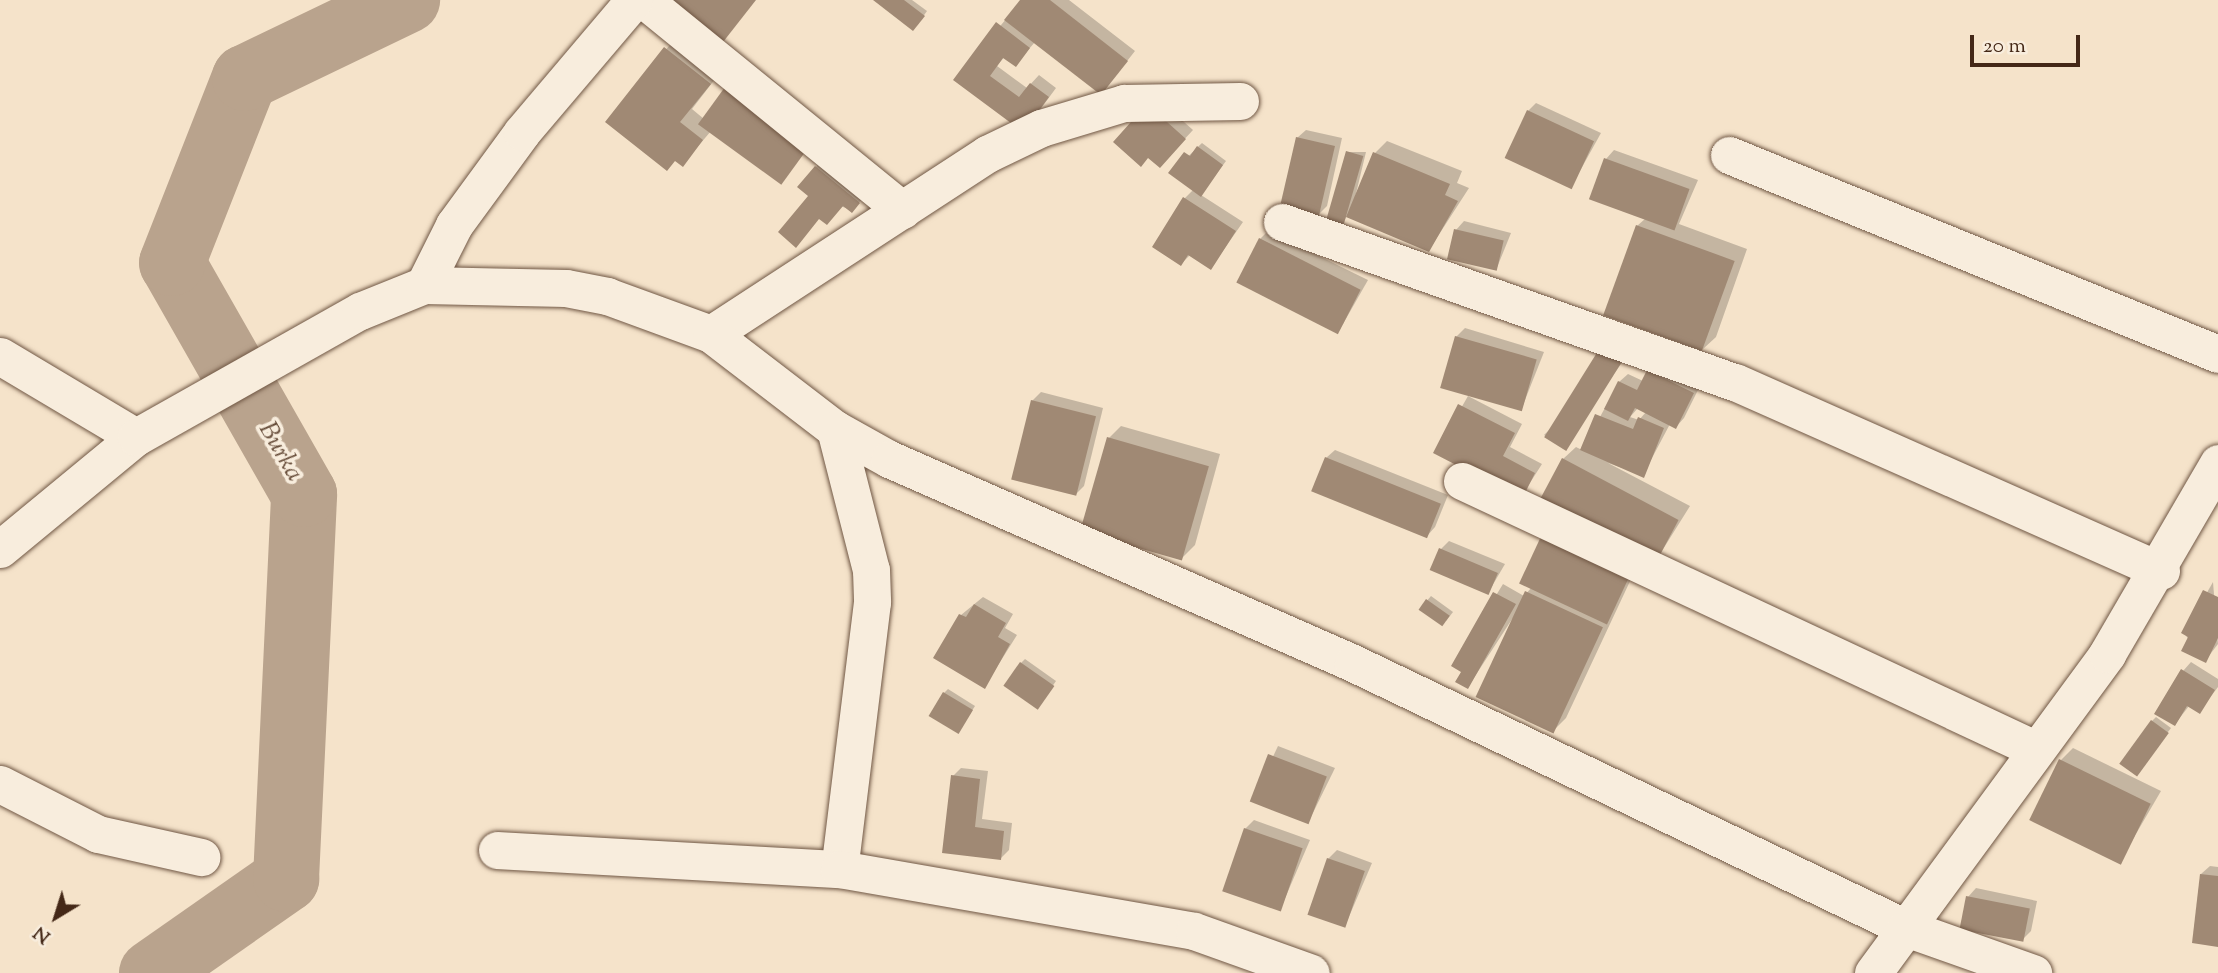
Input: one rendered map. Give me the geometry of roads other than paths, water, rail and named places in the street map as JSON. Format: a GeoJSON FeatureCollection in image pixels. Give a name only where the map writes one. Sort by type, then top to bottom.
{"type":"FeatureCollection","features":[{"type":"Feature","properties":{"kind":"street"},"geometry":{"type":"LineString","coordinates":[[424,285],[454,225],[522,132],[634,0]]}},
{"type":"Feature","properties":{"kind":"street"},"geometry":{"type":"LineString","coordinates":[[644,0],[902,210]]}},
{"type":"Feature","properties":{"kind":"street"},"geometry":{"type":"LineString","coordinates":[[711,334],[987,154],[1085,112],[1166,98],[1240,102]]}},
{"type":"Feature","properties":{"kind":"street"},"geometry":{"type":"LineString","coordinates":[[1730,155],[2218,354]]}},
{"type":"Feature","properties":{"kind":"street"},"geometry":{"type":"LineString","coordinates":[[1282,222],[1735,382],[2161,571]]}},
{"type":"Feature","properties":{"kind":"street"},"geometry":{"type":"LineString","coordinates":[[0,549],[136,437],[221,393],[360,311],[424,285],[566,288],[641,304],[711,334],[835,429],[938,482],[1353,663],[1906,928],[2033,973]]}},
{"type":"Feature","properties":{"kind":"street"},"geometry":{"type":"LineString","coordinates":[[0,356],[136,437]]}},
{"type":"Feature","properties":{"kind":"street"},"geometry":{"type":"LineString","coordinates":[[835,429],[871,570],[872,602],[839,869]]}},
{"type":"Feature","properties":{"kind":"street"},"geometry":{"type":"LineString","coordinates":[[1873,973],[2161,571],[2206,517],[2218,463]]}},
{"type":"Feature","properties":{"kind":"street"},"geometry":{"type":"LineString","coordinates":[[1462,481],[2035,749]]}},
{"type":"Feature","properties":{"kind":"street"},"geometry":{"type":"LineString","coordinates":[[0,784],[98,834],[201,856]]}},
{"type":"Feature","properties":{"kind":"street"},"geometry":{"type":"LineString","coordinates":[[497,850],[839,869],[1194,931],[1311,973]]}},
{"type":"Feature","properties":{"kind":"waterway","name":"Burka"},"geometry":{"type":"LineString","coordinates":[[152,973],[286,879],[304,494],[172,263],[245,78],[407,0]]}}]}
